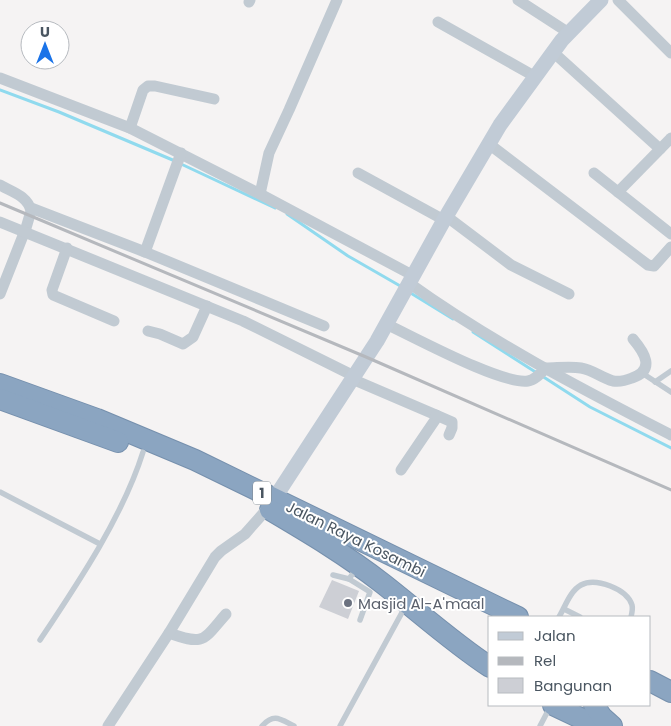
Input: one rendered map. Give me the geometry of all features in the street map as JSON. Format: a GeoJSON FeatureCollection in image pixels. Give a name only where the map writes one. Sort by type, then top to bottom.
{"type":"FeatureCollection","features":[{"type":"Feature","properties":{"kind":"highway","name":"Jalan Raya Kosambi"},"geometry":{"type":"LineString","coordinates":[[0,384],[132,432],[195,460],[271,504],[332,547],[354,572],[407,603],[451,640],[488,666]]}},
{"type":"Feature","properties":{"kind":"highway","name":"Jalan Raya Kosambi"},"geometry":{"type":"LineString","coordinates":[[0,399],[143,452],[271,504],[516,616]]}},
{"type":"Feature","properties":{"kind":"highway"},"geometry":{"type":"LineString","coordinates":[[651,682],[671,692]]}},
{"type":"Feature","properties":{"kind":"highway"},"geometry":{"type":"LineString","coordinates":[[554,706],[597,726]]}},
{"type":"Feature","properties":{"kind":"highway"},"geometry":{"type":"LineString","coordinates":[[595,706],[602,717],[612,726]]}},
{"type":"Feature","properties":{"kind":"street"},"geometry":{"type":"LineString","coordinates":[[260,194],[269,153],[337,0]]}},
{"type":"Feature","properties":{"kind":"street"},"geometry":{"type":"LineString","coordinates":[[518,0],[570,33]]}},
{"type":"Feature","properties":{"kind":"street"},"geometry":{"type":"LineString","coordinates":[[108,726],[221,550],[245,534],[271,504],[386,324],[500,125],[553,52],[600,0]]}},
{"type":"Feature","properties":{"kind":"street"},"geometry":{"type":"LineString","coordinates":[[618,0],[671,53]]}},
{"type":"Feature","properties":{"kind":"street"},"geometry":{"type":"LineString","coordinates":[[438,22],[534,76]]}},
{"type":"Feature","properties":{"kind":"street"},"geometry":{"type":"LineString","coordinates":[[553,52],[660,149]]}},
{"type":"Feature","properties":{"kind":"street"},"geometry":{"type":"LineString","coordinates":[[0,78],[130,128],[179,156],[260,194],[410,282],[436,302],[501,343],[541,372],[589,391],[671,435]]}},
{"type":"Feature","properties":{"kind":"street"},"geometry":{"type":"LineString","coordinates":[[130,128],[143,90],[148,86],[214,99]]}},
{"type":"Feature","properties":{"kind":"street"},"geometry":{"type":"LineString","coordinates":[[618,192],[671,138]]}},
{"type":"Feature","properties":{"kind":"street"},"geometry":{"type":"LineString","coordinates":[[489,144],[648,265],[654,266],[671,247]]}},
{"type":"Feature","properties":{"kind":"street"},"geometry":{"type":"LineString","coordinates":[[145,252],[179,156]]}},
{"type":"Feature","properties":{"kind":"street"},"geometry":{"type":"LineString","coordinates":[[358,173],[445,218],[511,265],[569,294]]}},
{"type":"Feature","properties":{"kind":"street"},"geometry":{"type":"LineString","coordinates":[[594,173],[671,234]]}},
{"type":"Feature","properties":{"kind":"street"},"geometry":{"type":"LineString","coordinates":[[0,185],[21,196],[31,208],[145,252],[324,326]]}},
{"type":"Feature","properties":{"kind":"street"},"geometry":{"type":"LineString","coordinates":[[0,294],[25,231],[31,208]]}},
{"type":"Feature","properties":{"kind":"street"},"geometry":{"type":"LineString","coordinates":[[0,222],[243,321],[353,377],[449,420],[452,422],[449,435]]}},
{"type":"Feature","properties":{"kind":"street"},"geometry":{"type":"LineString","coordinates":[[67,248],[52,290],[53,295],[114,320]]}},
{"type":"Feature","properties":{"kind":"street"},"geometry":{"type":"LineString","coordinates":[[148,331],[183,344],[193,337],[207,306]]}},
{"type":"Feature","properties":{"kind":"street"},"geometry":{"type":"LineString","coordinates":[[386,324],[456,358],[503,377],[528,381],[541,372],[580,368],[591,370],[613,381],[621,381],[642,373],[647,363],[640,348],[632,339]]}},
{"type":"Feature","properties":{"kind":"street"},"geometry":{"type":"LineString","coordinates":[[589,391],[602,376]]}},
{"type":"Feature","properties":{"kind":"street"},"geometry":{"type":"LineString","coordinates":[[401,470],[435,420],[436,415]]}},
{"type":"Feature","properties":{"kind":"street"},"geometry":{"type":"LineString","coordinates":[[169,633],[195,641],[206,637],[226,614]]}},
{"type":"Feature","properties":{"kind":"lane"},"geometry":{"type":"LineString","coordinates":[[655,382],[671,371]]}},
{"type":"Feature","properties":{"kind":"lane"},"geometry":{"type":"LineString","coordinates":[[642,373],[671,392]]}},
{"type":"Feature","properties":{"kind":"lane"},"geometry":{"type":"LineString","coordinates":[[40,640],[72,592],[100,544],[124,500],[143,452]]}},
{"type":"Feature","properties":{"kind":"lane"},"geometry":{"type":"LineString","coordinates":[[0,492],[100,544]]}},
{"type":"Feature","properties":{"kind":"lane"},"geometry":{"type":"LineString","coordinates":[[333,575],[354,572],[370,592],[360,620]]}},
{"type":"Feature","properties":{"kind":"lane"},"geometry":{"type":"LineString","coordinates":[[559,616],[579,586],[592,582],[610,585],[623,593],[632,607],[631,616]]}},
{"type":"Feature","properties":{"kind":"lane"},"geometry":{"type":"LineString","coordinates":[[340,726],[407,603]]}},
{"type":"Feature","properties":{"kind":"lane"},"geometry":{"type":"LineString","coordinates":[[564,609],[578,616]]}},
{"type":"Feature","properties":{"kind":"lane"},"geometry":{"type":"LineString","coordinates":[[540,726],[542,718],[551,706]]}},
{"type":"Feature","properties":{"kind":"lane"},"geometry":{"type":"LineString","coordinates":[[262,726],[269,719],[277,718],[294,726]]}},
{"type":"Feature","properties":{"kind":"building"},"geometry":{"type":"Polygon","coordinates":[[[332,580],[359,591],[348,619],[319,607],[332,580]]]}},
{"type":"Feature","properties":{"kind":"waterway"},"geometry":{"type":"LineString","coordinates":[[0,90],[59,112],[175,161]]}},
{"type":"Feature","properties":{"kind":"waterway"},"geometry":{"type":"LineString","coordinates":[[181,164],[275,208]]}},
{"type":"Feature","properties":{"kind":"waterway"},"geometry":{"type":"LineString","coordinates":[[287,214],[348,256],[402,287]]}},
{"type":"Feature","properties":{"kind":"waterway"},"geometry":{"type":"LineString","coordinates":[[409,292],[453,319]]}},
{"type":"Feature","properties":{"kind":"waterway"},"geometry":{"type":"LineString","coordinates":[[473,332],[537,373]]}},
{"type":"Feature","properties":{"kind":"waterway"},"geometry":{"type":"LineString","coordinates":[[542,376],[590,407],[671,448]]}},
{"type":"Feature","properties":{"kind":"railway"},"geometry":{"type":"LineString","coordinates":[[0,203],[366,357],[671,490]]}},
{"type":"Feature","properties":{"kind":"place","name":"Masjid Al-A'maal"},"geometry":{"type":"Point","coordinates":[348,603]}}]}
